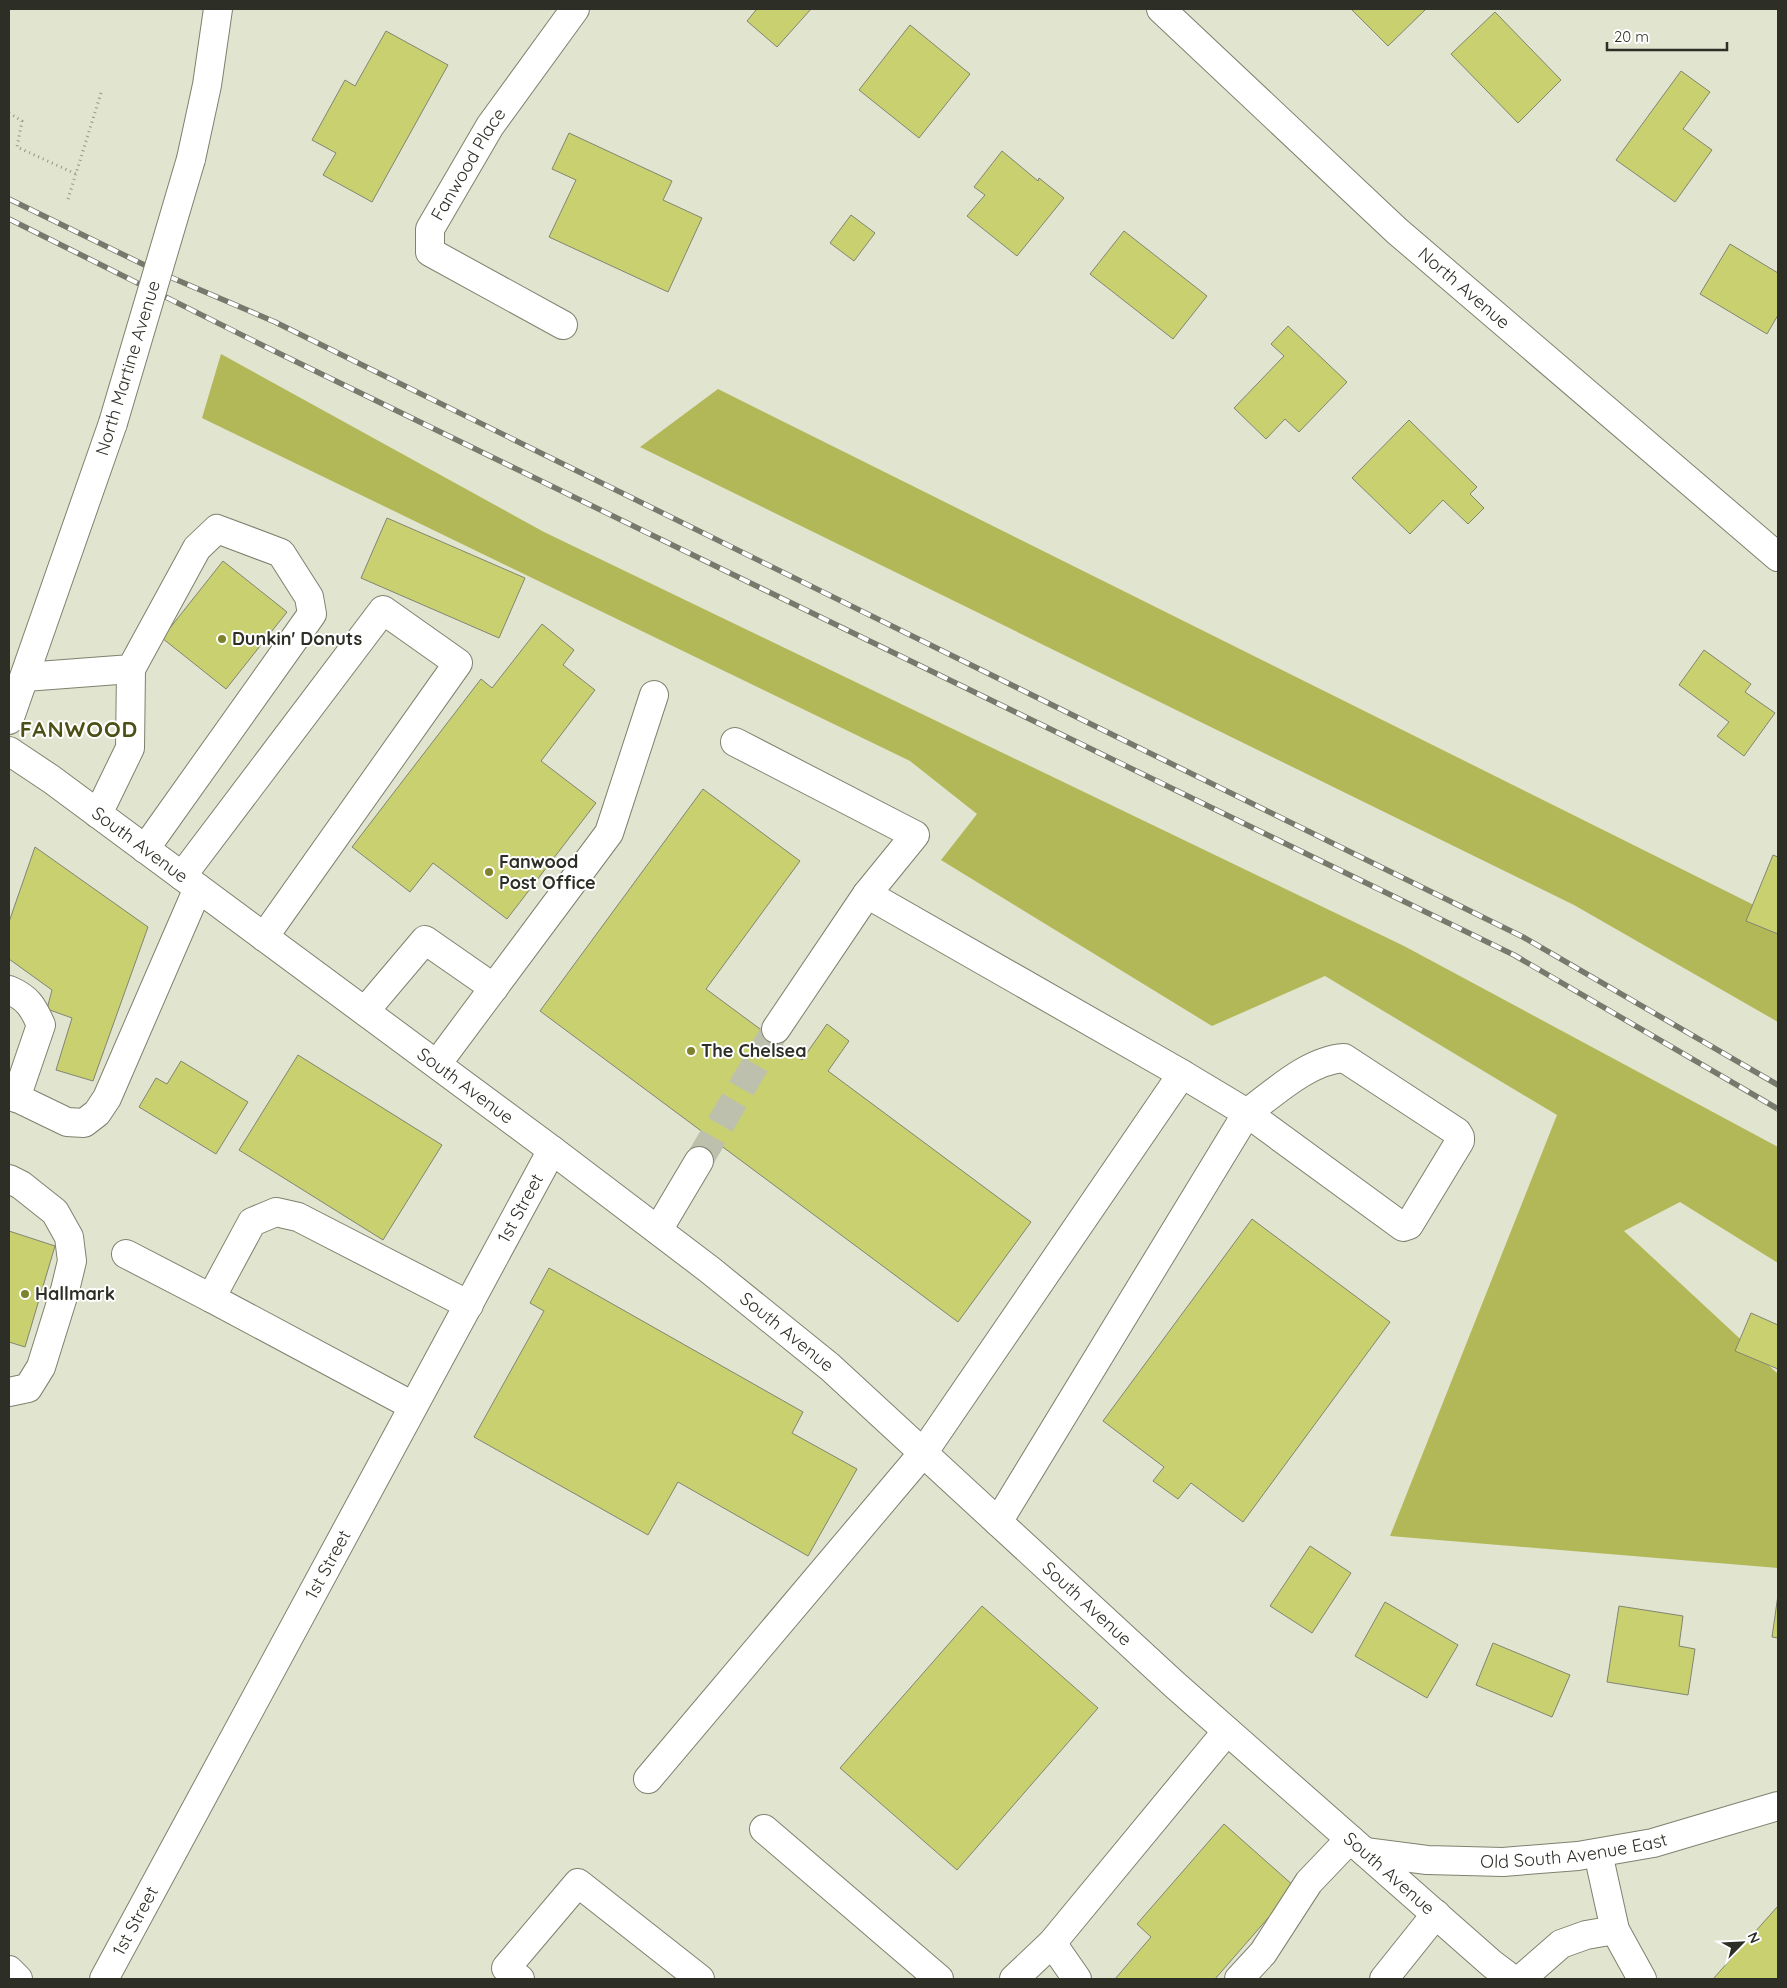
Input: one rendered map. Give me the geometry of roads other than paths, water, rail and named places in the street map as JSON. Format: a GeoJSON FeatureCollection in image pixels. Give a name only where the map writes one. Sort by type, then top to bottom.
{"type":"FeatureCollection","features":[{"type":"Feature","properties":{"kind":"main road","name":"North Martine Avenue"},"geometry":{"type":"LineString","coordinates":[[9,720],[113,423],[191,159],[207,84],[218,9]]}},
{"type":"Feature","properties":{"kind":"main road","name":"Fanwood Place"},"geometry":{"type":"LineString","coordinates":[[563,325],[430,252],[430,228],[490,126],[575,9]]}},
{"type":"Feature","properties":{"kind":"main road","name":"North Avenue"},"geometry":{"type":"LineString","coordinates":[[1161,9],[1397,231],[1778,557]]}},
{"type":"Feature","properties":{"kind":"main road"},"geometry":{"type":"LineString","coordinates":[[98,814],[130,748],[131,669],[197,548],[217,529],[281,553],[309,597],[312,614],[145,848]]}},
{"type":"Feature","properties":{"kind":"main road"},"geometry":{"type":"LineString","coordinates":[[9,990],[19,995],[32,1006],[42,1025],[12,1096],[66,1122],[84,1123],[97,1113],[107,1098],[190,882],[383,610],[458,663],[264,937]]}},
{"type":"Feature","properties":{"kind":"main road"},"geometry":{"type":"LineString","coordinates":[[25,677],[131,669]]}},
{"type":"Feature","properties":{"kind":"main road"},"geometry":{"type":"LineString","coordinates":[[436,1064],[609,833],[654,695]]}},
{"type":"Feature","properties":{"kind":"main road"},"geometry":{"type":"LineString","coordinates":[[735,742],[915,835],[867,894],[776,1029]]}},
{"type":"Feature","properties":{"kind":"main road","name":"South Avenue"},"geometry":{"type":"LineString","coordinates":[[9,751],[51,779],[145,848],[552,1150],[710,1270],[830,1367],[1175,1685],[1357,1846],[1512,1979]]}},
{"type":"Feature","properties":{"kind":"main road"},"geometry":{"type":"LineString","coordinates":[[867,894],[1247,1113],[1403,1227],[1409,1224],[1460,1141],[1460,1136],[1457,1132],[1344,1058],[1331,1061],[1300,1074],[1247,1113],[998,1522]]}},
{"type":"Feature","properties":{"kind":"main road"},"geometry":{"type":"LineString","coordinates":[[365,1011],[425,940],[494,988]]}},
{"type":"Feature","properties":{"kind":"main road"},"geometry":{"type":"LineString","coordinates":[[648,1779],[923,1453],[1182,1074]]}},
{"type":"Feature","properties":{"kind":"main road","name":"1st Street"},"geometry":{"type":"LineString","coordinates":[[104,1979],[552,1150]]}},
{"type":"Feature","properties":{"kind":"main road"},"geometry":{"type":"LineString","coordinates":[[658,1230],[699,1161]]}},
{"type":"Feature","properties":{"kind":"main road"},"geometry":{"type":"LineString","coordinates":[[9,1179],[21,1185],[55,1212],[69,1237],[72,1262],[41,1367],[28,1388],[9,1392]]}},
{"type":"Feature","properties":{"kind":"main road"},"geometry":{"type":"LineString","coordinates":[[211,1298],[252,1222],[276,1212],[298,1217],[469,1305]]}},
{"type":"Feature","properties":{"kind":"main road"},"geometry":{"type":"LineString","coordinates":[[126,1254],[413,1406]]}},
{"type":"Feature","properties":{"kind":"main road"},"geometry":{"type":"LineString","coordinates":[[1014,1979],[1052,1943],[1228,1731]]}},
{"type":"Feature","properties":{"kind":"main road","name":"Old South Avenue East"},"geometry":{"type":"LineString","coordinates":[[1357,1846],[1427,1860],[1503,1862],[1578,1856],[1653,1843],[1778,1806]]}},
{"type":"Feature","properties":{"kind":"main road"},"geometry":{"type":"LineString","coordinates":[[764,1829],[939,1979]]}},
{"type":"Feature","properties":{"kind":"main road"},"geometry":{"type":"LineString","coordinates":[[1239,1979],[1263,1953],[1309,1882],[1357,1846]]}},
{"type":"Feature","properties":{"kind":"main road"},"geometry":{"type":"LineString","coordinates":[[1598,1853],[1615,1930],[1642,1979]]}},
{"type":"Feature","properties":{"kind":"main road"},"geometry":{"type":"LineString","coordinates":[[520,1979],[506,1968],[578,1883],[700,1979]]}},
{"type":"Feature","properties":{"kind":"main road"},"geometry":{"type":"LineString","coordinates":[[1384,1979],[1436,1914]]}},
{"type":"Feature","properties":{"kind":"main road"},"geometry":{"type":"LineString","coordinates":[[1521,1979],[1561,1944],[1586,1935],[1615,1930]]}},
{"type":"Feature","properties":{"kind":"main road"},"geometry":{"type":"LineString","coordinates":[[1052,1943],[1077,1979]]}},
{"type":"Feature","properties":{"kind":"main road"},"geometry":{"type":"LineString","coordinates":[[9,1970],[18,1979]]}},
{"type":"Feature","properties":{"kind":"tunnel"},"geometry":{"type":"LineString","coordinates":[[699,1161],[776,1029]]}},
{"type":"Feature","properties":{"kind":"railway"},"geometry":{"type":"LineString","coordinates":[[9,199],[163,274],[275,322],[1523,937],[1778,1085]]}},
{"type":"Feature","properties":{"kind":"railway"},"geometry":{"type":"LineString","coordinates":[[9,219],[266,347],[1514,955],[1778,1109]]}},
{"type":"Feature","properties":{"kind":"place","name":"Dunkin' Donuts"},"geometry":{"type":"Point","coordinates":[222,639]}},
{"type":"Feature","properties":{"kind":"place","name":"Fanwood Post Office"},"geometry":{"type":"Point","coordinates":[489,872]}},
{"type":"Feature","properties":{"kind":"place","name":"The Chelsea"},"geometry":{"type":"Point","coordinates":[691,1051]}},
{"type":"Feature","properties":{"kind":"place","name":"Hallmark"},"geometry":{"type":"Point","coordinates":[25,1294]}},
{"type":"Feature","properties":{"kind":"district","name":"FANWOOD"},"geometry":{"type":"Point","coordinates":[79,729]}}]}
